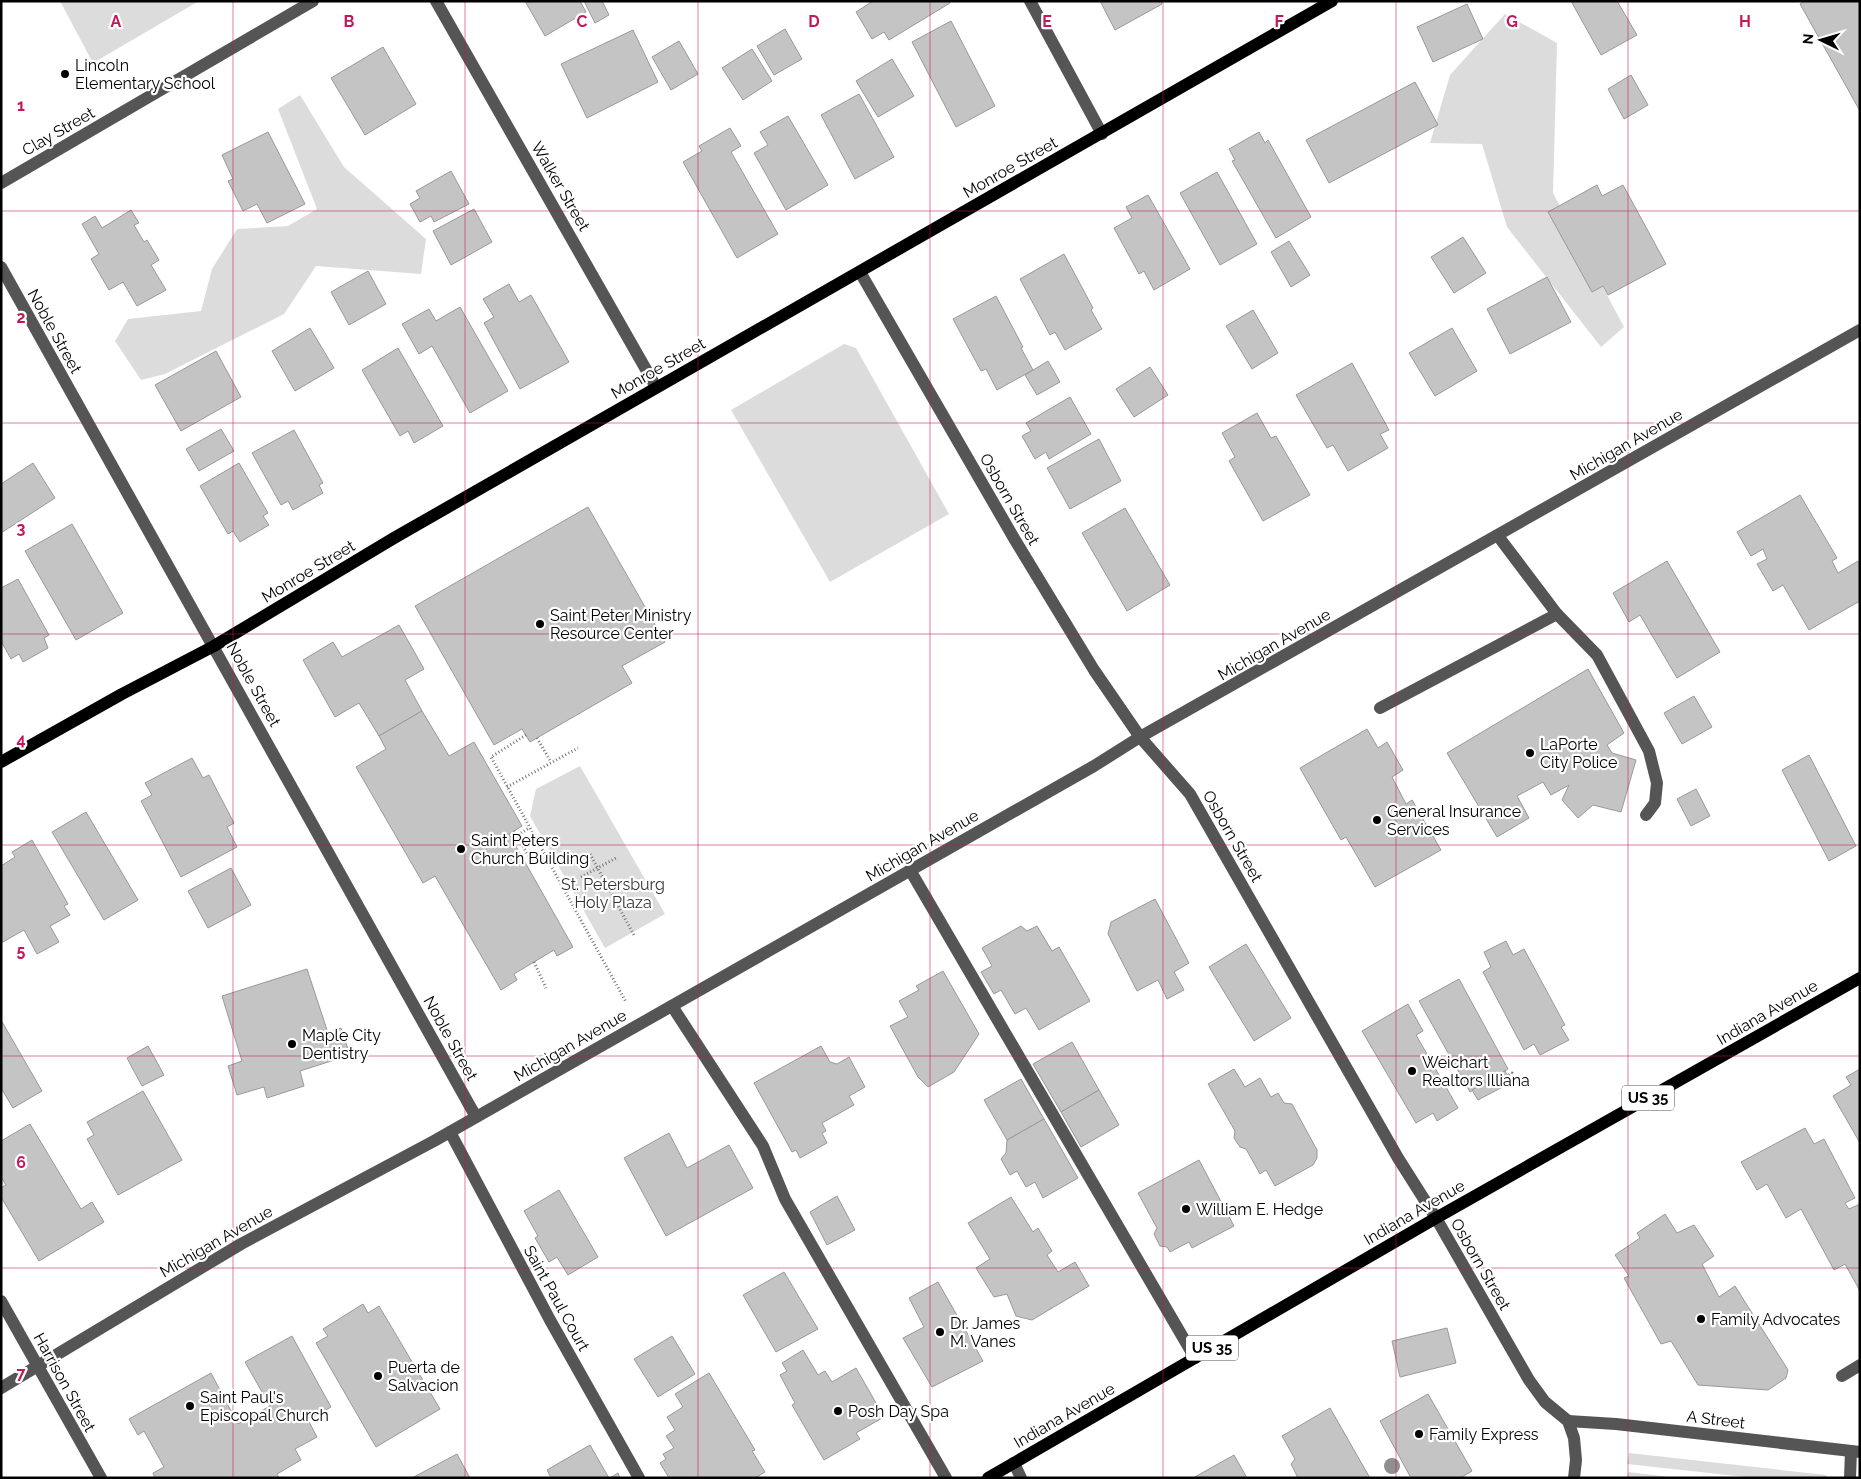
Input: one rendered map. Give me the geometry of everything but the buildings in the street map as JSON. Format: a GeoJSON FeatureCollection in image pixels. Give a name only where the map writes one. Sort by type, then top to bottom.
{"type":"FeatureCollection","features":[{"type":"Feature","properties":{"kind":"main road","name":"Monroe Street"},"geometry":{"type":"LineString","coordinates":[[1,762],[147,680],[214,646],[394,538],[1332,1]]}},
{"type":"Feature","properties":{"kind":"main road","name":"Indiana Avenue"},"geometry":{"type":"LineString","coordinates":[[988,1478],[1436,1218],[1860,978]]}},
{"type":"Feature","properties":{"kind":"street","name":"Clay Street"},"geometry":{"type":"LineString","coordinates":[[1,183],[313,1]]}},
{"type":"Feature","properties":{"kind":"street","name":"Walker Street"},"geometry":{"type":"LineString","coordinates":[[436,1],[656,387]]}},
{"type":"Feature","properties":{"kind":"street"},"geometry":{"type":"LineString","coordinates":[[1030,1],[1102,134]]}},
{"type":"Feature","properties":{"kind":"street","name":"Noble Street"},"geometry":{"type":"LineString","coordinates":[[1,267],[476,1117]]}},
{"type":"Feature","properties":{"kind":"street","name":"Osborn Street"},"geometry":{"type":"LineString","coordinates":[[860,272],[1015,540],[1094,670],[1140,737],[1190,794],[1398,1158],[1436,1218],[1529,1380],[1546,1402],[1568,1421]]}},
{"type":"Feature","properties":{"kind":"street","name":"Michigan Avenue"},"geometry":{"type":"LineString","coordinates":[[1,1388],[39,1367],[73,1344],[241,1244],[450,1132],[1094,766],[1140,737],[1860,330]]}},
{"type":"Feature","properties":{"kind":"street"},"geometry":{"type":"LineString","coordinates":[[1498,536],[1557,614],[1597,655],[1649,751],[1656,783],[1655,803],[1646,816]]}},
{"type":"Feature","properties":{"kind":"street"},"geometry":{"type":"LineString","coordinates":[[1380,708],[1557,614]]}},
{"type":"Feature","properties":{"kind":"street"},"geometry":{"type":"LineString","coordinates":[[910,870],[1195,1358]]}},
{"type":"Feature","properties":{"kind":"street"},"geometry":{"type":"LineString","coordinates":[[672,1006],[763,1146],[785,1199],[946,1478]]}},
{"type":"Feature","properties":{"kind":"street","name":"Saint Paul Court"},"geometry":{"type":"LineString","coordinates":[[450,1132],[550,1320],[639,1478]]}},
{"type":"Feature","properties":{"kind":"street","name":"Harrison Street"},"geometry":{"type":"LineString","coordinates":[[1,1301],[101,1478]]}},
{"type":"Feature","properties":{"kind":"street"},"geometry":{"type":"LineString","coordinates":[[1842,1376],[1860,1365]]}},
{"type":"Feature","properties":{"kind":"street"},"geometry":{"type":"LineString","coordinates":[[1568,1421],[1574,1438],[1576,1460],[1574,1478]]}},
{"type":"Feature","properties":{"kind":"street","name":"A Street"},"geometry":{"type":"LineString","coordinates":[[1568,1421],[1623,1425],[1856,1452]]}},
{"type":"Feature","properties":{"kind":"street"},"geometry":{"type":"LineString","coordinates":[[1850,1478],[1856,1452]]}},
{"type":"Feature","properties":{"kind":"street"},"geometry":{"type":"LineString","coordinates":[[1014,1463],[1021,1478]]}},
{"type":"Feature","properties":{"kind":"path"},"geometry":{"type":"LineString","coordinates":[[526,735],[491,757],[547,862],[640,1024]]}},
{"type":"Feature","properties":{"kind":"path"},"geometry":{"type":"LineString","coordinates":[[536,738],[551,762]]}},
{"type":"Feature","properties":{"kind":"path"},"geometry":{"type":"LineString","coordinates":[[507,787],[578,748]]}},
{"type":"Feature","properties":{"kind":"path"},"geometry":{"type":"LineString","coordinates":[[518,836],[529,828]]}},
{"type":"Feature","properties":{"kind":"path"},"geometry":{"type":"LineString","coordinates":[[514,831],[531,860],[547,862]]}},
{"type":"Feature","properties":{"kind":"path"},"geometry":{"type":"LineString","coordinates":[[590,854],[636,937]]}},
{"type":"Feature","properties":{"kind":"path"},"geometry":{"type":"LineString","coordinates":[[581,877],[616,858]]}},
{"type":"Feature","properties":{"kind":"path"},"geometry":{"type":"LineString","coordinates":[[534,962],[546,988]]}},
{"type":"Feature","properties":{"kind":"path"},"geometry":{"type":"LineString","coordinates":[[1490,1080],[1493,1085],[1512,1073],[1519,1087]]}},
{"type":"Feature","properties":{"kind":"green space"},"geometry":{"type":"Polygon","coordinates":[[[60,1],[199,1],[93,63],[60,1]]]}},
{"type":"Feature","properties":{"kind":"green space"},"geometry":{"type":"Polygon","coordinates":[[[1505,14],[1557,43],[1553,193],[1624,327],[1601,347],[1507,227],[1482,144],[1430,143],[1450,75],[1505,14]]]}},
{"type":"Feature","properties":{"kind":"green space"},"geometry":{"type":"Polygon","coordinates":[[[300,95],[344,167],[426,239],[421,274],[316,266],[284,314],[165,374],[141,380],[115,341],[128,319],[201,311],[212,269],[237,229],[288,226],[317,209],[278,109],[300,95]]]}},
{"type":"Feature","properties":{"kind":"green space"},"geometry":{"type":"Polygon","coordinates":[[[844,344],[856,348],[949,514],[830,582],[731,410],[844,344]]]}},
{"type":"Feature","properties":{"kind":"green space","name":"St. Petersburg Holy Plaza"},"geometry":{"type":"Polygon","coordinates":[[[580,766],[665,914],[605,948],[530,816],[536,789],[580,766]]]}},
{"type":"Feature","properties":{"kind":"green space"},"geometry":{"type":"Polygon","coordinates":[[[1629,1453],[1826,1475],[1828,1478],[1755,1478],[1627,1464],[1629,1453]]]}},
{"type":"Feature","properties":{"kind":"green space"},"geometry":{"type":"Polygon","coordinates":[[[1628,1472],[1678,1478],[1627,1478],[1628,1472]]]}},
{"type":"Feature","properties":{"kind":"place","name":"Lincoln Elementary School"},"geometry":{"type":"Point","coordinates":[65,74]}},
{"type":"Feature","properties":{"kind":"place","name":"Saint Peter Ministry Resource Center"},"geometry":{"type":"Point","coordinates":[540,624]}},
{"type":"Feature","properties":{"kind":"place","name":"LaPorte City Police"},"geometry":{"type":"Point","coordinates":[1530,753]}},
{"type":"Feature","properties":{"kind":"place","name":"General Insurance Services"},"geometry":{"type":"Point","coordinates":[1377,820]}},
{"type":"Feature","properties":{"kind":"place","name":"Saint Peters Church Building"},"geometry":{"type":"Point","coordinates":[461,849]}},
{"type":"Feature","properties":{"kind":"place","name":"Maple City Dentistry"},"geometry":{"type":"Point","coordinates":[292,1044]}},
{"type":"Feature","properties":{"kind":"place","name":"Weichart Realtors Illiana"},"geometry":{"type":"Point","coordinates":[1412,1071]}},
{"type":"Feature","properties":{"kind":"place","name":"William E. Hedge"},"geometry":{"type":"Point","coordinates":[1186,1209]}},
{"type":"Feature","properties":{"kind":"place","name":"Family Advocates"},"geometry":{"type":"Point","coordinates":[1701,1319]}},
{"type":"Feature","properties":{"kind":"place","name":"Dr. James M. Vanes"},"geometry":{"type":"Point","coordinates":[940,1332]}},
{"type":"Feature","properties":{"kind":"place","name":"Puerta de Salvacion"},"geometry":{"type":"Point","coordinates":[378,1376]}},
{"type":"Feature","properties":{"kind":"place","name":"Saint Paul's Episcopal Church"},"geometry":{"type":"Point","coordinates":[190,1406]}},
{"type":"Feature","properties":{"kind":"place","name":"Posh Day Spa"},"geometry":{"type":"Point","coordinates":[838,1411]}},
{"type":"Feature","properties":{"kind":"place","name":"Family Express"},"geometry":{"type":"Point","coordinates":[1419,1434]}}]}
